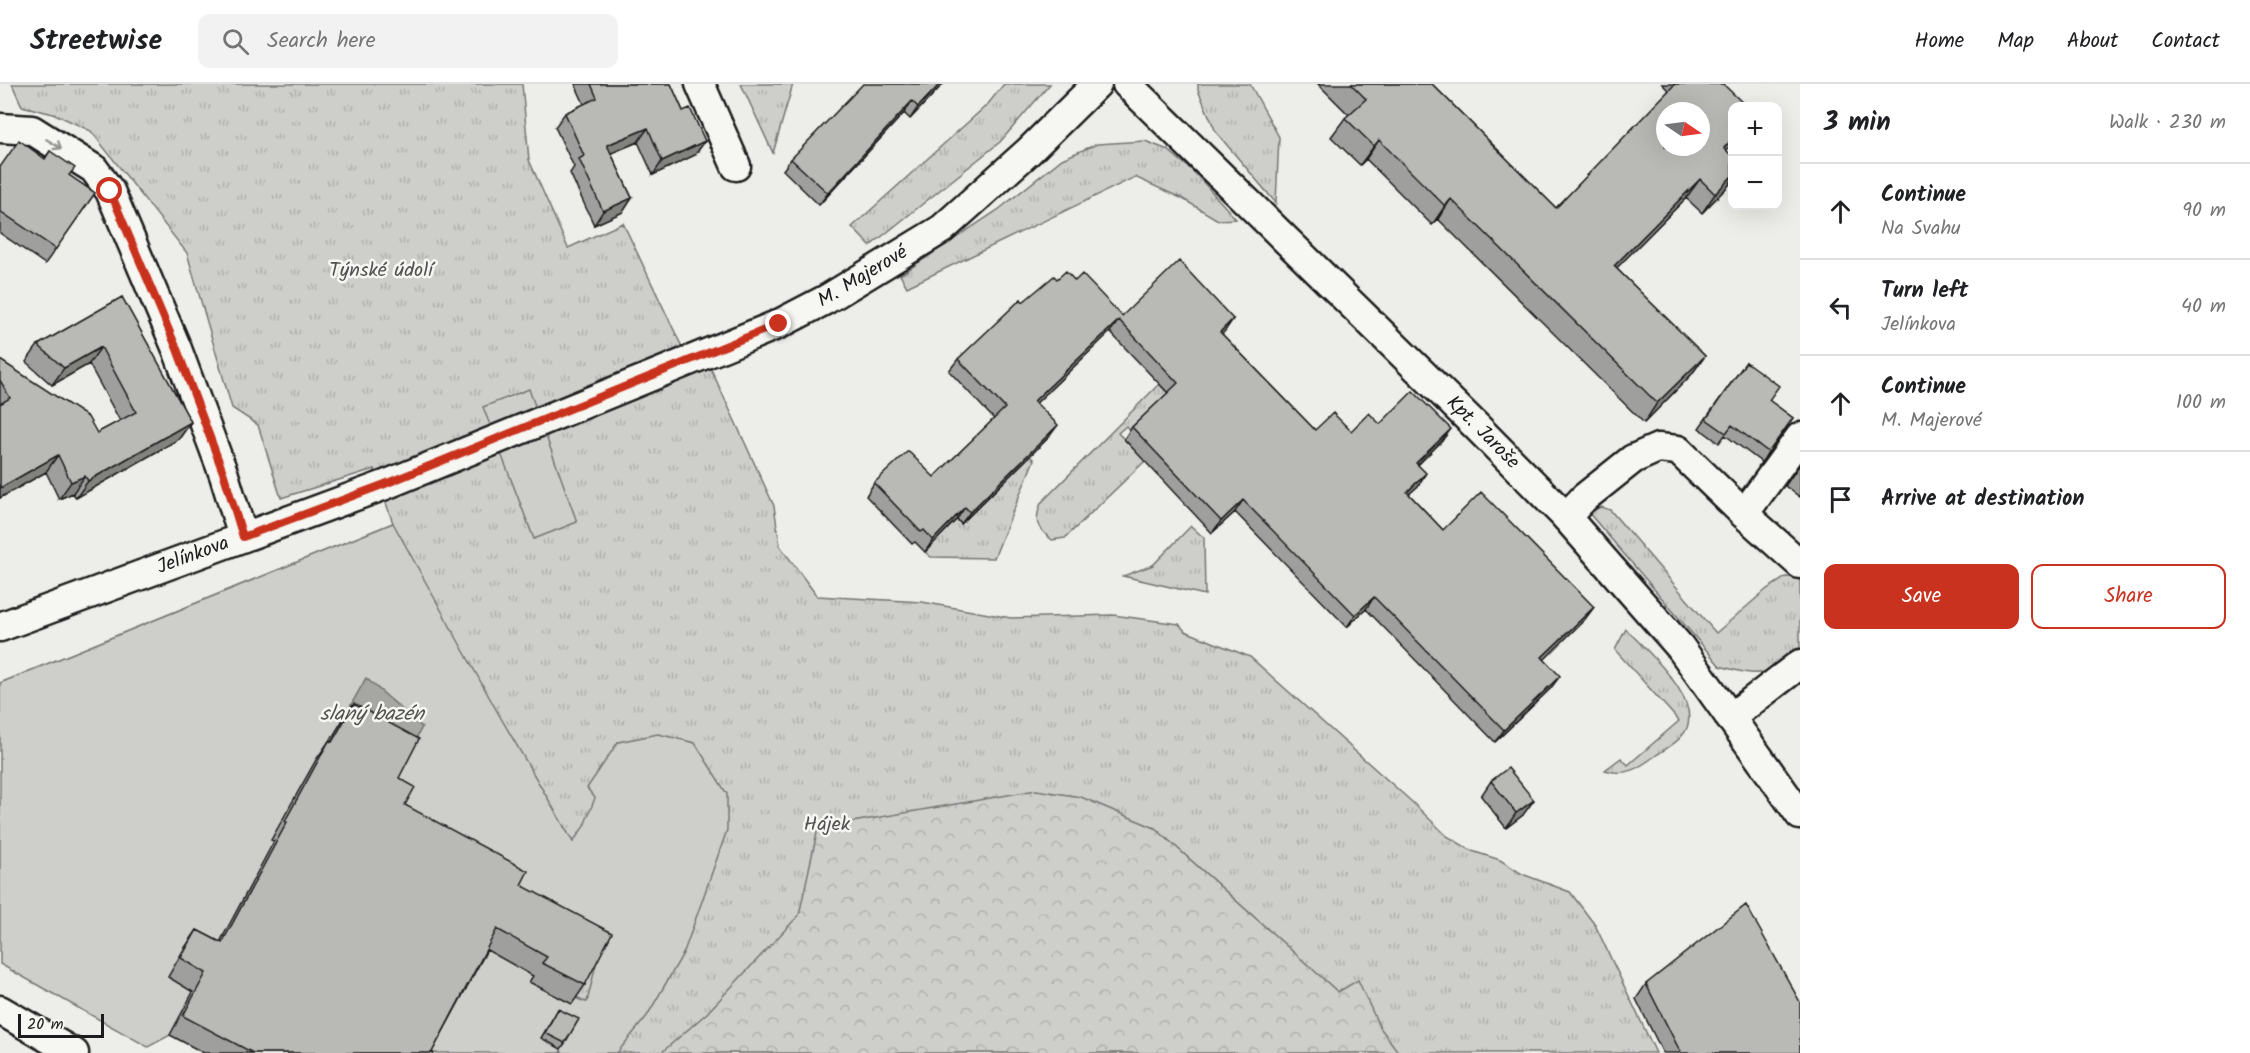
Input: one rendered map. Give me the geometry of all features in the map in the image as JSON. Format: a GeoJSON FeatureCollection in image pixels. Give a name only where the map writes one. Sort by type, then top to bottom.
{"type":"FeatureCollection","features":[{"type":"Feature","properties":{"kind":"street"},"geometry":{"type":"LineString","coordinates":[[700,84],[736,166]]}},
{"type":"Feature","properties":{"kind":"street","name":"M. Majerové"},"geometry":{"type":"LineString","coordinates":[[385,484],[779,324],[827,299],[942,229],[1029,151],[1097,84]]}},
{"type":"Feature","properties":{"kind":"street","name":"Kpt. Jaroše"},"geometry":{"type":"LineString","coordinates":[[1127,84],[1566,517],[1680,647],[1800,815]]}},
{"type":"Feature","properties":{"kind":"street"},"geometry":{"type":"LineString","coordinates":[[0,128],[32,130],[94,169],[110,191],[177,349],[224,475],[243,537]]}},
{"type":"Feature","properties":{"kind":"street"},"geometry":{"type":"LineString","coordinates":[[1744,514],[1800,436]]}},
{"type":"Feature","properties":{"kind":"street"},"geometry":{"type":"LineString","coordinates":[[1566,517],[1584,498],[1633,459],[1658,448],[1678,450],[1800,564]]}},
{"type":"Feature","properties":{"kind":"street","name":"Jelínkova"},"geometry":{"type":"LineString","coordinates":[[0,627],[385,484]]}},
{"type":"Feature","properties":{"kind":"street"},"geometry":{"type":"LineString","coordinates":[[1731,718],[1800,664]]}},
{"type":"Feature","properties":{"kind":"street"},"geometry":{"type":"LineString","coordinates":[[0,1010],[74,1053]]}},
{"type":"Feature","properties":{"kind":"green space","name":"Hájek"},"geometry":{"type":"Polygon","coordinates":[[[12,84],[522,84],[529,160],[568,248],[623,223],[683,349],[699,343],[774,506],[780,546],[817,596],[922,602],[1011,618],[1113,615],[1179,624],[1185,631],[1250,657],[1447,836],[1472,851],[1500,860],[1522,874],[1570,892],[1595,925],[1656,1053],[560,1053],[586,1002],[0,683],[393,523],[374,469],[281,498],[258,425],[232,408],[187,253],[91,131],[57,115],[22,106],[12,84]]]}},
{"type":"Feature","properties":{"kind":"green space"},"geometry":{"type":"Polygon","coordinates":[[[741,84],[793,84],[773,153],[741,84]]]}},
{"type":"Feature","properties":{"kind":"green space"},"geometry":{"type":"Polygon","coordinates":[[[1004,84],[1050,84],[1000,142],[870,246],[852,227],[988,104],[1004,84]]]}},
{"type":"Feature","properties":{"kind":"green space"},"geometry":{"type":"Polygon","coordinates":[[[1198,84],[1250,84],[1279,137],[1276,203],[1216,132],[1198,90],[1198,84]]]}},
{"type":"Feature","properties":{"kind":"green space"},"geometry":{"type":"Polygon","coordinates":[[[1145,141],[1168,150],[1195,173],[1236,219],[1218,220],[1183,199],[1135,177],[907,287],[900,275],[998,210],[1062,159],[1097,144],[1145,141]]]}},
{"type":"Feature","properties":{"kind":"green space"},"geometry":{"type":"Polygon","coordinates":[[[1159,384],[1172,397],[1131,432],[1126,426],[1118,433],[1145,461],[1065,538],[1052,540],[1038,524],[1041,503],[1159,384]]]}},
{"type":"Feature","properties":{"kind":"green space"},"geometry":{"type":"Polygon","coordinates":[[[529,389],[577,522],[534,539],[483,407],[529,389]]]}},
{"type":"Feature","properties":{"kind":"green space"},"geometry":{"type":"Polygon","coordinates":[[[1030,456],[1034,460],[994,558],[931,557],[925,552],[949,512],[961,524],[1030,456]]]}},
{"type":"Feature","properties":{"kind":"green space"},"geometry":{"type":"Polygon","coordinates":[[[1601,507],[1610,510],[1716,633],[1767,589],[1786,577],[1800,578],[1800,652],[1778,666],[1762,672],[1745,672],[1720,666],[1588,512],[1601,507]]]}},
{"type":"Feature","properties":{"kind":"green space"},"geometry":{"type":"Polygon","coordinates":[[[393,523],[498,713],[573,842],[584,826],[595,798],[587,788],[618,742],[658,734],[695,743],[727,794],[727,830],[684,952],[647,1016],[617,1053],[562,1053],[561,1050],[560,1053],[204,1053],[170,1035],[148,1047],[0,964],[0,683],[393,523]],[[598,956],[575,998],[587,1002],[598,956]]]}},
{"type":"Feature","properties":{"kind":"green space"},"geometry":{"type":"Polygon","coordinates":[[[1191,526],[1204,538],[1205,595],[1123,576],[1153,565],[1191,526]]]}},
{"type":"Feature","properties":{"kind":"green space"},"geometry":{"type":"Polygon","coordinates":[[[1626,629],[1673,680],[1688,710],[1688,724],[1681,737],[1672,745],[1637,768],[1625,772],[1612,772],[1605,770],[1621,758],[1628,765],[1679,721],[1615,650],[1626,629]]]}},
{"type":"Feature","properties":{"kind":"green space"},"geometry":{"type":"Polygon","coordinates":[[[1036,790],[1081,797],[1155,828],[1338,992],[1358,980],[1379,1026],[1399,1053],[661,1053],[707,1013],[799,915],[818,828],[1036,790]]]}},
{"type":"Feature","properties":{"kind":"water","name":"slaný bazén"},"geometry":{"type":"Polygon","coordinates":[[[366,678],[422,727],[406,758],[341,723],[366,678]]]}},
{"type":"Feature","properties":{"kind":"building"},"geometry":{"type":"Polygon","coordinates":[[[591,84],[671,84],[683,111],[690,108],[705,141],[662,161],[648,128],[607,145],[632,198],[603,211],[579,159],[584,156],[565,113],[597,98],[591,84]]]}},
{"type":"Feature","properties":{"kind":"building"},"geometry":{"type":"Polygon","coordinates":[[[863,84],[940,84],[918,107],[912,101],[828,193],[791,159],[863,84]]]}},
{"type":"Feature","properties":{"kind":"building"},"geometry":{"type":"Polygon","coordinates":[[[1351,84],[1432,84],[1556,208],[1656,104],[1656,156],[1710,156],[1710,102],[1658,102],[1675,84],[1723,84],[1742,102],[1728,102],[1728,144],[1724,148],[1728,152],[1728,180],[1715,194],[1700,179],[1614,266],[1705,356],[1657,403],[1451,199],[1445,206],[1379,140],[1374,146],[1345,118],[1366,99],[1351,84]]]}},
{"type":"Feature","properties":{"kind":"building"},"geometry":{"type":"Polygon","coordinates":[[[19,140],[45,159],[50,151],[75,168],[69,175],[95,193],[56,249],[0,211],[0,167],[19,140]]]}},
{"type":"Feature","properties":{"kind":"building"},"geometry":{"type":"Polygon","coordinates":[[[1179,261],[1233,319],[1220,332],[1315,430],[1333,413],[1351,431],[1369,413],[1380,424],[1413,391],[1451,429],[1416,463],[1426,473],[1407,492],[1443,530],[1481,492],[1594,607],[1542,657],[1560,676],[1504,730],[1374,597],[1355,615],[1243,500],[1221,521],[1132,427],[1178,383],[1119,320],[1034,401],[1058,425],[970,512],[965,507],[933,540],[924,530],[921,532],[874,483],[908,451],[934,477],[1005,408],[958,359],[1021,299],[1023,302],[1054,276],[1057,279],[1066,271],[1075,281],[1082,274],[1122,316],[1179,261]]]}},
{"type":"Feature","properties":{"kind":"building"},"geometry":{"type":"Polygon","coordinates":[[[122,297],[191,422],[88,481],[85,476],[71,482],[58,455],[0,488],[0,404],[10,398],[0,380],[0,360],[88,417],[97,433],[136,412],[101,347],[64,368],[38,345],[122,297]]]}},
{"type":"Feature","properties":{"kind":"building"},"geometry":{"type":"Polygon","coordinates":[[[1746,362],[1779,386],[1769,400],[1793,418],[1765,457],[1768,452],[1732,425],[1726,433],[1706,419],[1746,362]]]}},
{"type":"Feature","properties":{"kind":"building"},"geometry":{"type":"Polygon","coordinates":[[[354,704],[419,739],[399,778],[415,787],[405,805],[528,871],[521,885],[612,933],[585,985],[542,963],[547,957],[497,929],[433,1053],[253,1053],[183,1016],[206,973],[181,958],[197,930],[222,943],[329,741],[332,742],[354,704]]]}},
{"type":"Feature","properties":{"kind":"building"},"geometry":{"type":"Polygon","coordinates":[[[1508,768],[1534,800],[1516,813],[1491,781],[1508,768]]]}},
{"type":"Feature","properties":{"kind":"building"},"geometry":{"type":"Polygon","coordinates":[[[1746,905],[1800,1002],[1800,1053],[1681,1053],[1646,984],[1746,905]]]}},
{"type":"Feature","properties":{"kind":"building"},"geometry":{"type":"Polygon","coordinates":[[[558,1009],[579,1019],[565,1043],[545,1033],[558,1009]]]}},
{"type":"Feature","properties":{"kind":"route"},"geometry":{"type":"LineString","coordinates":[[110,191],[177,349],[224,475],[243,537],[385,484],[779,324]]}},
{"type":"Feature","properties":{"kind":"park label","name":"Týnské údolí"},"geometry":{"type":"Point","coordinates":[381,271]}}]}
